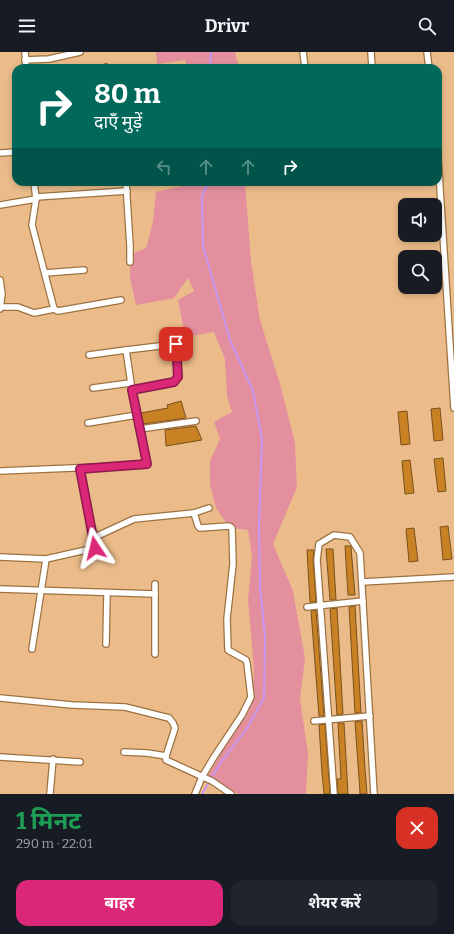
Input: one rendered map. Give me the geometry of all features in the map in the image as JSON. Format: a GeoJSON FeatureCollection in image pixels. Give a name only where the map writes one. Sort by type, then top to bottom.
{"type":"FeatureCollection","features":[{"type":"Feature","properties":{"kind":"street"},"geometry":{"type":"LineString","coordinates":[[25,52],[26,64]]}},
{"type":"Feature","properties":{"kind":"street"},"geometry":{"type":"LineString","coordinates":[[25,60],[50,59],[80,52]]}},
{"type":"Feature","properties":{"kind":"street"},"geometry":{"type":"LineString","coordinates":[[303,52],[304,64]]}},
{"type":"Feature","properties":{"kind":"street"},"geometry":{"type":"LineString","coordinates":[[371,52],[372,64]]}},
{"type":"Feature","properties":{"kind":"street"},"geometry":{"type":"LineString","coordinates":[[427,52],[428,64]]}},
{"type":"Feature","properties":{"kind":"street"},"geometry":{"type":"LineString","coordinates":[[0,153],[12,152]]}},
{"type":"Feature","properties":{"kind":"street"},"geometry":{"type":"LineString","coordinates":[[34,186],[36,198],[32,225],[54,309]]}},
{"type":"Feature","properties":{"kind":"street"},"geometry":{"type":"LineString","coordinates":[[126,186],[130,262]]}},
{"type":"Feature","properties":{"kind":"street"},"geometry":{"type":"LineString","coordinates":[[440,186],[454,408]]}},
{"type":"Feature","properties":{"kind":"street"},"geometry":{"type":"LineString","coordinates":[[0,204],[36,198],[127,191]]}},
{"type":"Feature","properties":{"kind":"street"},"geometry":{"type":"LineString","coordinates":[[45,273],[84,270]]}},
{"type":"Feature","properties":{"kind":"street"},"geometry":{"type":"LineString","coordinates":[[0,280],[1,308],[18,307],[34,313],[54,309],[58,311],[121,300]]}},
{"type":"Feature","properties":{"kind":"street"},"geometry":{"type":"LineString","coordinates":[[89,355],[176,344],[178,377],[176,380],[174,382],[132,390]]}},
{"type":"Feature","properties":{"kind":"street"},"geometry":{"type":"LineString","coordinates":[[0,471],[80,469],[147,464],[130,383],[126,350]]}},
{"type":"Feature","properties":{"kind":"street"},"geometry":{"type":"LineString","coordinates":[[93,388],[130,383]]}},
{"type":"Feature","properties":{"kind":"street"},"geometry":{"type":"LineString","coordinates":[[88,423],[137,415]]}},
{"type":"Feature","properties":{"kind":"street"},"geometry":{"type":"LineString","coordinates":[[140,429],[196,421]]}},
{"type":"Feature","properties":{"kind":"street"},"geometry":{"type":"LineString","coordinates":[[0,557],[46,558],[95,547],[80,469]]}},
{"type":"Feature","properties":{"kind":"street"},"geometry":{"type":"LineString","coordinates":[[93,538],[134,519],[194,512],[210,508]]}},
{"type":"Feature","properties":{"kind":"street"},"geometry":{"type":"LineString","coordinates":[[194,512],[200,528],[230,526],[232,528],[233,564],[227,619],[228,650],[246,660],[251,697],[242,715],[203,777],[195,794]]}},
{"type":"Feature","properties":{"kind":"street"},"geometry":{"type":"LineString","coordinates":[[334,794],[317,560],[319,544],[334,535],[350,537],[360,553],[374,794]]}},
{"type":"Feature","properties":{"kind":"street"},"geometry":{"type":"LineString","coordinates":[[32,649],[46,558]]}},
{"type":"Feature","properties":{"kind":"street"},"geometry":{"type":"LineString","coordinates":[[362,582],[454,577]]}},
{"type":"Feature","properties":{"kind":"street"},"geometry":{"type":"LineString","coordinates":[[155,584],[155,654]]}},
{"type":"Feature","properties":{"kind":"street"},"geometry":{"type":"LineString","coordinates":[[0,589],[155,594]]}},
{"type":"Feature","properties":{"kind":"street"},"geometry":{"type":"LineString","coordinates":[[106,644],[107,593]]}},
{"type":"Feature","properties":{"kind":"street"},"geometry":{"type":"LineString","coordinates":[[307,607],[363,600]]}},
{"type":"Feature","properties":{"kind":"street"},"geometry":{"type":"LineString","coordinates":[[0,698],[72,705],[124,707],[169,718],[175,728],[166,756],[168,762],[212,781],[231,794]]}},
{"type":"Feature","properties":{"kind":"street"},"geometry":{"type":"LineString","coordinates":[[314,721],[370,716]]}},
{"type":"Feature","properties":{"kind":"street"},"geometry":{"type":"LineString","coordinates":[[124,752],[166,756]]}},
{"type":"Feature","properties":{"kind":"street"},"geometry":{"type":"LineString","coordinates":[[0,757],[53,759],[80,762]]}},
{"type":"Feature","properties":{"kind":"street"},"geometry":{"type":"LineString","coordinates":[[50,794],[53,759]]}},
{"type":"Feature","properties":{"kind":"shaded area"},"geometry":{"type":"Polygon","coordinates":[[[156,52],[235,52],[238,64],[186,64],[185,60],[157,64],[156,52]]]}},
{"type":"Feature","properties":{"kind":"shaded area"},"geometry":{"type":"Polygon","coordinates":[[[182,186],[245,186],[251,261],[260,320],[280,384],[295,443],[297,487],[273,544],[293,591],[305,658],[300,699],[308,754],[306,794],[238,794],[208,776],[227,742],[252,704],[254,669],[248,600],[252,556],[248,530],[230,528],[216,508],[210,485],[210,461],[220,439],[214,422],[232,412],[227,396],[225,359],[214,332],[185,337],[178,300],[194,291],[188,278],[174,298],[136,305],[130,278],[130,255],[146,248],[153,222],[156,192],[182,186]]]}},
{"type":"Feature","properties":{"kind":"building"},"geometry":{"type":"Polygon","coordinates":[[[181,401],[186,418],[143,424],[141,413],[168,408],[167,405],[181,401]]]}},
{"type":"Feature","properties":{"kind":"building"},"geometry":{"type":"Polygon","coordinates":[[[440,408],[443,440],[434,441],[431,409],[440,408]]]}},
{"type":"Feature","properties":{"kind":"building"},"geometry":{"type":"Polygon","coordinates":[[[407,411],[410,444],[401,445],[398,412],[407,411]]]}},
{"type":"Feature","properties":{"kind":"building"},"geometry":{"type":"Polygon","coordinates":[[[196,426],[202,440],[166,446],[165,430],[196,426]]]}},
{"type":"Feature","properties":{"kind":"building"},"geometry":{"type":"Polygon","coordinates":[[[443,458],[446,491],[438,492],[434,459],[443,458]]]}},
{"type":"Feature","properties":{"kind":"building"},"geometry":{"type":"Polygon","coordinates":[[[410,460],[414,493],[405,494],[402,461],[410,460]]]}},
{"type":"Feature","properties":{"kind":"building"},"geometry":{"type":"Polygon","coordinates":[[[448,526],[452,559],[443,560],[440,527],[448,526]]]}},
{"type":"Feature","properties":{"kind":"building"},"geometry":{"type":"Polygon","coordinates":[[[414,528],[418,561],[409,562],[406,529],[414,528]]]}},
{"type":"Feature","properties":{"kind":"building"},"geometry":{"type":"Polygon","coordinates":[[[345,546],[351,546],[355,595],[348,595],[345,546]]]}},
{"type":"Feature","properties":{"kind":"building"},"geometry":{"type":"Polygon","coordinates":[[[326,549],[333,549],[336,600],[330,600],[326,549]]]}},
{"type":"Feature","properties":{"kind":"building"},"geometry":{"type":"Polygon","coordinates":[[[307,550],[314,550],[313,560],[316,602],[310,602],[307,550]]]}},
{"type":"Feature","properties":{"kind":"building"},"geometry":{"type":"Polygon","coordinates":[[[355,606],[361,713],[355,713],[349,607],[355,606]]]}},
{"type":"Feature","properties":{"kind":"building"},"geometry":{"type":"Polygon","coordinates":[[[337,608],[343,714],[337,715],[330,609],[337,608]]]}},
{"type":"Feature","properties":{"kind":"building"},"geometry":{"type":"Polygon","coordinates":[[[316,610],[324,716],[319,716],[311,611],[316,610]]]}},
{"type":"Feature","properties":{"kind":"building"},"geometry":{"type":"Polygon","coordinates":[[[362,721],[367,794],[360,794],[355,722],[362,721]]]}},
{"type":"Feature","properties":{"kind":"building"},"geometry":{"type":"Polygon","coordinates":[[[338,723],[344,723],[348,794],[338,794],[337,779],[341,779],[338,723]]]}},
{"type":"Feature","properties":{"kind":"building"},"geometry":{"type":"Polygon","coordinates":[[[325,724],[330,794],[324,794],[322,773],[319,725],[325,724]]]}},
{"type":"Feature","properties":{"kind":"waterway"},"geometry":{"type":"LineString","coordinates":[[210,64],[211,52]]}},
{"type":"Feature","properties":{"kind":"waterway"},"geometry":{"type":"LineString","coordinates":[[202,794],[221,762],[246,730],[264,698],[265,637],[260,586],[259,526],[262,439],[253,391],[230,340],[203,246],[202,196],[207,186]]}},
{"type":"Feature","properties":{"kind":"route"},"geometry":{"type":"LineString","coordinates":[[95,548],[80,469],[147,464],[132,390],[174,382],[176,380],[178,377],[176,344]]}}]}
